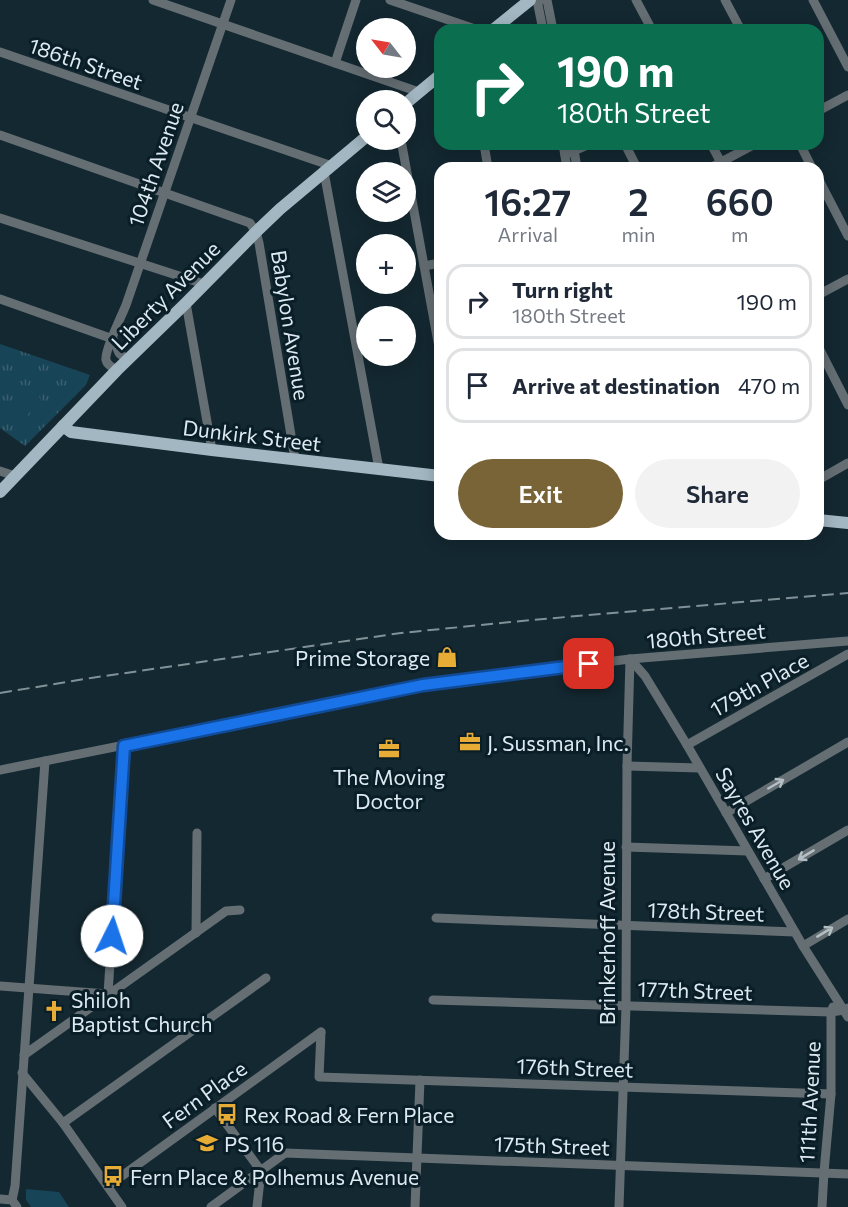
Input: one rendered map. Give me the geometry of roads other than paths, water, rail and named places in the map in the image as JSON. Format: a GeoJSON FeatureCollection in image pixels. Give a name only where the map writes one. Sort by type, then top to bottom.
{"type":"FeatureCollection","features":[{"type":"Feature","properties":{"kind":"main road"},"geometry":{"type":"LineString","coordinates":[[500,24],[525,2]]}},
{"type":"Feature","properties":{"kind":"main road"},"geometry":{"type":"LineString","coordinates":[[416,95],[434,80]]}},
{"type":"Feature","properties":{"kind":"main road","name":"Liberty Avenue"},"geometry":{"type":"LineString","coordinates":[[0,492],[117,370],[256,232],[356,145]]}},
{"type":"Feature","properties":{"kind":"main road","name":"Dunkirk Street"},"geometry":{"type":"LineString","coordinates":[[63,426],[71,432],[434,475]]}},
{"type":"Feature","properties":{"kind":"main road"},"geometry":{"type":"LineString","coordinates":[[824,519],[848,523]]}},
{"type":"Feature","properties":{"kind":"street"},"geometry":{"type":"LineString","coordinates":[[153,0],[419,92]]}},
{"type":"Feature","properties":{"kind":"street","name":"104th Avenue"},"geometry":{"type":"LineString","coordinates":[[117,370],[108,364],[107,350],[113,339],[231,0]]}},
{"type":"Feature","properties":{"kind":"street"},"geometry":{"type":"LineString","coordinates":[[335,63],[356,0]]}},
{"type":"Feature","properties":{"kind":"street"},"geometry":{"type":"LineString","coordinates":[[390,0],[460,24]]}},
{"type":"Feature","properties":{"kind":"street"},"geometry":{"type":"LineString","coordinates":[[539,0],[542,24]]}},
{"type":"Feature","properties":{"kind":"street"},"geometry":{"type":"LineString","coordinates":[[547,0],[552,24]]}},
{"type":"Feature","properties":{"kind":"street"},"geometry":{"type":"LineString","coordinates":[[636,0],[646,24]]}},
{"type":"Feature","properties":{"kind":"street"},"geometry":{"type":"LineString","coordinates":[[725,0],[738,24]]}},
{"type":"Feature","properties":{"kind":"street"},"geometry":{"type":"LineString","coordinates":[[813,0],[848,67]]}},
{"type":"Feature","properties":{"kind":"street","name":"186th Street"},"geometry":{"type":"LineString","coordinates":[[0,52],[328,169]]}},
{"type":"Feature","properties":{"kind":"street"},"geometry":{"type":"LineString","coordinates":[[824,108],[848,95]]}},
{"type":"Feature","properties":{"kind":"street"},"geometry":{"type":"LineString","coordinates":[[0,135],[249,222],[256,232]]}},
{"type":"Feature","properties":{"kind":"street"},"geometry":{"type":"LineString","coordinates":[[403,150],[434,320]]}},
{"type":"Feature","properties":{"kind":"street"},"geometry":{"type":"LineString","coordinates":[[727,162],[746,150]]}},
{"type":"Feature","properties":{"kind":"street"},"geometry":{"type":"LineString","coordinates":[[328,169],[379,469]]}},
{"type":"Feature","properties":{"kind":"street"},"geometry":{"type":"LineString","coordinates":[[824,190],[848,236]]}},
{"type":"Feature","properties":{"kind":"street"},"geometry":{"type":"LineString","coordinates":[[0,218],[204,284]]}},
{"type":"Feature","properties":{"kind":"street","name":"Babylon Avenue"},"geometry":{"type":"LineString","coordinates":[[256,232],[295,459]]}},
{"type":"Feature","properties":{"kind":"street"},"geometry":{"type":"LineString","coordinates":[[424,266],[434,264]]}},
{"type":"Feature","properties":{"kind":"street"},"geometry":{"type":"LineString","coordinates":[[824,292],[848,279]]}},
{"type":"Feature","properties":{"kind":"street"},"geometry":{"type":"LineString","coordinates":[[0,299],[113,339],[119,353],[127,360]]}},
{"type":"Feature","properties":{"kind":"street"},"geometry":{"type":"LineString","coordinates":[[186,303],[212,450]]}},
{"type":"Feature","properties":{"kind":"street"},"geometry":{"type":"LineString","coordinates":[[824,358],[848,405]]}},
{"type":"Feature","properties":{"kind":"street"},"geometry":{"type":"LineString","coordinates":[[824,477],[848,464]]}},
{"type":"Feature","properties":{"kind":"street"},"geometry":{"type":"LineString","coordinates":[[0,471],[15,476]]}},
{"type":"Feature","properties":{"kind":"street","name":"180th Street"},"geometry":{"type":"LineString","coordinates":[[0,770],[423,685],[630,659],[848,641]]}},
{"type":"Feature","properties":{"kind":"street","name":"179th Place"},"geometry":{"type":"LineString","coordinates":[[687,745],[848,654]]}},
{"type":"Feature","properties":{"kind":"street","name":"Sayres Avenue"},"geometry":{"type":"LineString","coordinates":[[630,659],[645,676],[803,946],[835,998],[847,1012]]}},
{"type":"Feature","properties":{"kind":"street","name":"Brinkerhoff Avenue"},"geometry":{"type":"LineString","coordinates":[[619,1207],[626,1006],[626,847],[630,659]]}},
{"type":"Feature","properties":{"kind":"street"},"geometry":{"type":"LineString","coordinates":[[726,813],[848,742]]}},
{"type":"Feature","properties":{"kind":"street"},"geometry":{"type":"LineString","coordinates":[[108,994],[124,746]]}},
{"type":"Feature","properties":{"kind":"street"},"geometry":{"type":"LineString","coordinates":[[0,1199],[15,1204],[22,1073],[45,761]]}},
{"type":"Feature","properties":{"kind":"street"},"geometry":{"type":"LineString","coordinates":[[627,766],[700,768]]}},
{"type":"Feature","properties":{"kind":"street"},"geometry":{"type":"LineString","coordinates":[[764,879],[848,830]]}},
{"type":"Feature","properties":{"kind":"street"},"geometry":{"type":"LineString","coordinates":[[196,933],[197,833]]}},
{"type":"Feature","properties":{"kind":"street"},"geometry":{"type":"LineString","coordinates":[[626,847],[748,851]]}},
{"type":"Feature","properties":{"kind":"street"},"geometry":{"type":"LineString","coordinates":[[24,1055],[226,911],[240,910]]}},
{"type":"Feature","properties":{"kind":"street","name":"178th Street"},"geometry":{"type":"LineString","coordinates":[[436,918],[795,932]]}},
{"type":"Feature","properties":{"kind":"street"},"geometry":{"type":"LineString","coordinates":[[803,946],[848,919]]}},
{"type":"Feature","properties":{"kind":"street"},"geometry":{"type":"LineString","coordinates":[[63,1123],[266,978]]}},
{"type":"Feature","properties":{"kind":"street"},"geometry":{"type":"LineString","coordinates":[[0,986],[108,994]]}},
{"type":"Feature","properties":{"kind":"street","name":"111th Avenue"},"geometry":{"type":"LineString","coordinates":[[822,1207],[831,1094],[831,1012],[835,998]]}},
{"type":"Feature","properties":{"kind":"street","name":"177th Street"},"geometry":{"type":"LineString","coordinates":[[433,1000],[847,1012]]}},
{"type":"Feature","properties":{"kind":"street","name":"176th Street"},"geometry":{"type":"LineString","coordinates":[[321,1032],[319,1077],[831,1094]]}},
{"type":"Feature","properties":{"kind":"street","name":"Fern Place"},"geometry":{"type":"LineString","coordinates":[[108,1186],[321,1032]]}},
{"type":"Feature","properties":{"kind":"street"},"geometry":{"type":"LineString","coordinates":[[22,1073],[63,1123],[122,1207]]}},
{"type":"Feature","properties":{"kind":"street"},"geometry":{"type":"LineString","coordinates":[[415,1207],[420,1080]]}},
{"type":"Feature","properties":{"kind":"street"},"geometry":{"type":"LineString","coordinates":[[215,1108],[261,1172],[256,1207]]}},
{"type":"Feature","properties":{"kind":"street","name":"175th Street"},"geometry":{"type":"LineString","coordinates":[[211,1207],[285,1153],[848,1174]]}},
{"type":"Feature","properties":{"kind":"railway"},"geometry":{"type":"LineString","coordinates":[[0,693],[401,633],[848,593]]}},
{"type":"Feature","properties":{"kind":"place","name":"Prime Storage"},"geometry":{"type":"Point","coordinates":[447,657]}},
{"type":"Feature","properties":{"kind":"place","name":"J. Sussman, Inc."},"geometry":{"type":"Point","coordinates":[470,742]}},
{"type":"Feature","properties":{"kind":"place","name":"The Moving Doctor"},"geometry":{"type":"Point","coordinates":[389,749]}},
{"type":"Feature","properties":{"kind":"place","name":"Shiloh Baptist Church"},"geometry":{"type":"Point","coordinates":[54,1011]}},
{"type":"Feature","properties":{"kind":"place","name":"Rex Road & Fern Place"},"geometry":{"type":"Point","coordinates":[227,1114]}},
{"type":"Feature","properties":{"kind":"place","name":"PS 116"},"geometry":{"type":"Point","coordinates":[207,1143]}},
{"type":"Feature","properties":{"kind":"place","name":"Fern Place & Polhemus Avenue"},"geometry":{"type":"Point","coordinates":[113,1176]}}]}
